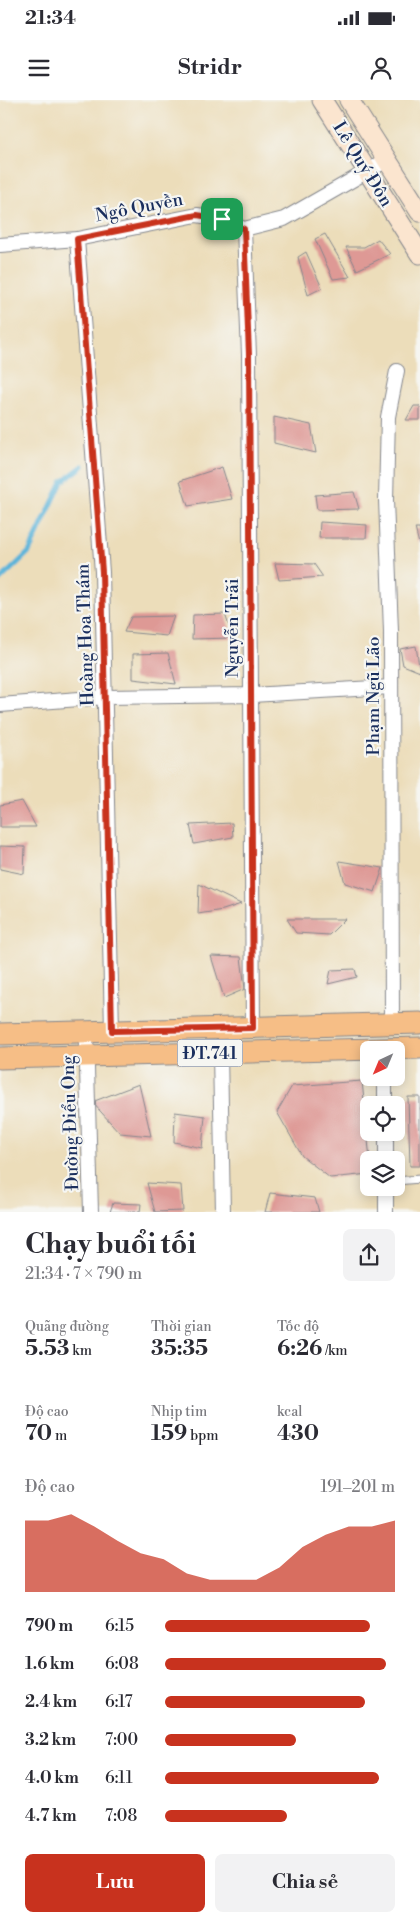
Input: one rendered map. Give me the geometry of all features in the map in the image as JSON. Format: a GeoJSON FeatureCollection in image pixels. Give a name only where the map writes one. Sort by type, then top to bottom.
{"type":"FeatureCollection","features":[{"type":"Feature","properties":{"kind":"main road","name":"Lê Quý Đôn"},"geometry":{"type":"LineString","coordinates":[[322,100],[420,254]]}},
{"type":"Feature","properties":{"kind":"main road","name":"Lê Quý Đôn"},"geometry":{"type":"LineString","coordinates":[[349,100],[419,208]]}},
{"type":"Feature","properties":{"kind":"main road","name":"ĐT.741"},"geometry":{"type":"LineString","coordinates":[[0,1034],[420,1023]]}},
{"type":"Feature","properties":{"kind":"main road","name":"ĐT.741"},"geometry":{"type":"LineString","coordinates":[[405,1049],[420,1048]]}},
{"type":"Feature","properties":{"kind":"main road","name":"ĐT.741"},"geometry":{"type":"LineString","coordinates":[[0,1058],[360,1050]]}},
{"type":"Feature","properties":{"kind":"street"},"geometry":{"type":"LineString","coordinates":[[244,229],[284,219],[387,160]]}},
{"type":"Feature","properties":{"kind":"street","name":"Ngô Quyền"},"geometry":{"type":"LineString","coordinates":[[0,245],[77,239],[197,215],[222,219],[244,229]]}},
{"type":"Feature","properties":{"kind":"street","name":"Nguyễn Trãi"},"geometry":{"type":"LineString","coordinates":[[244,229],[249,355],[250,806],[253,1028]]}},
{"type":"Feature","properties":{"kind":"street","name":"Hoàng Hoa Thám"},"geometry":{"type":"LineString","coordinates":[[77,239],[102,572],[112,1031]]}},
{"type":"Feature","properties":{"kind":"street","name":"Phạm Ngũ Lão"},"geometry":{"type":"LineString","coordinates":[[392,1023],[392,631],[386,500],[388,426],[397,371]]}},
{"type":"Feature","properties":{"kind":"street"},"geometry":{"type":"LineString","coordinates":[[0,705],[106,697],[251,695],[391,687]]}},
{"type":"Feature","properties":{"kind":"street","name":"Đường Điểu Ong"},"geometry":{"type":"LineString","coordinates":[[86,1032],[91,1212]]}},
{"type":"Feature","properties":{"kind":"street"},"geometry":{"type":"LineString","coordinates":[[220,1053],[223,1212]]}},
{"type":"Feature","properties":{"kind":"street"},"geometry":{"type":"LineString","coordinates":[[386,1196],[386,1212]]}},
{"type":"Feature","properties":{"kind":"lane"},"geometry":{"type":"LineString","coordinates":[[405,1180],[420,1179]]}},
{"type":"Feature","properties":{"kind":"building"},"geometry":{"type":"Polygon","coordinates":[[[325,234],[350,277],[333,279],[315,239],[325,234]]]}},
{"type":"Feature","properties":{"kind":"building"},"geometry":{"type":"Polygon","coordinates":[[[378,239],[390,254],[357,270],[346,247],[364,247],[378,239]]]}},
{"type":"Feature","properties":{"kind":"building"},"geometry":{"type":"Polygon","coordinates":[[[306,252],[322,288],[308,295],[298,257],[306,252]]]}},
{"type":"Feature","properties":{"kind":"building"},"geometry":{"type":"Polygon","coordinates":[[[414,406],[420,406],[420,420],[406,420],[414,406]]]}},
{"type":"Feature","properties":{"kind":"building"},"geometry":{"type":"Polygon","coordinates":[[[274,417],[311,425],[316,453],[274,443],[274,417]]]}},
{"type":"Feature","properties":{"kind":"building"},"geometry":{"type":"Polygon","coordinates":[[[222,467],[232,499],[188,506],[180,481],[222,467]]]}},
{"type":"Feature","properties":{"kind":"building"},"geometry":{"type":"Polygon","coordinates":[[[354,492],[359,509],[317,510],[315,495],[354,492]]]}},
{"type":"Feature","properties":{"kind":"building"},"geometry":{"type":"Polygon","coordinates":[[[320,522],[367,525],[366,538],[319,538],[320,522]]]}},
{"type":"Feature","properties":{"kind":"building"},"geometry":{"type":"Polygon","coordinates":[[[415,528],[420,528],[420,544],[419,544],[415,528]]]}},
{"type":"Feature","properties":{"kind":"building"},"geometry":{"type":"Polygon","coordinates":[[[275,563],[314,564],[323,577],[279,580],[275,563]]]}},
{"type":"Feature","properties":{"kind":"building"},"geometry":{"type":"Polygon","coordinates":[[[225,614],[233,638],[192,639],[193,615],[225,614]]]}},
{"type":"Feature","properties":{"kind":"building"},"geometry":{"type":"Polygon","coordinates":[[[174,616],[167,636],[124,632],[131,617],[174,616]]]}},
{"type":"Feature","properties":{"kind":"building"},"geometry":{"type":"Polygon","coordinates":[[[416,646],[420,672],[403,665],[400,649],[416,646]]]}},
{"type":"Feature","properties":{"kind":"building"},"geometry":{"type":"Polygon","coordinates":[[[168,653],[176,684],[133,679],[133,654],[168,653]]]}},
{"type":"Feature","properties":{"kind":"building"},"geometry":{"type":"Polygon","coordinates":[[[22,801],[36,827],[0,827],[0,805],[22,801]]]}},
{"type":"Feature","properties":{"kind":"building"},"geometry":{"type":"Polygon","coordinates":[[[232,823],[233,837],[194,844],[190,825],[232,823]]]}},
{"type":"Feature","properties":{"kind":"building"},"geometry":{"type":"Polygon","coordinates":[[[0,846],[25,847],[24,874],[0,869],[0,846]]]}},
{"type":"Feature","properties":{"kind":"building"},"geometry":{"type":"Polygon","coordinates":[[[339,861],[383,868],[375,892],[345,883],[339,861]]]}},
{"type":"Feature","properties":{"kind":"building"},"geometry":{"type":"Polygon","coordinates":[[[199,884],[241,904],[223,910],[198,914],[199,884]]]}},
{"type":"Feature","properties":{"kind":"building"},"geometry":{"type":"Polygon","coordinates":[[[287,919],[345,919],[329,935],[296,933],[287,919]]]}},
{"type":"Feature","properties":{"kind":"building"},"geometry":{"type":"Polygon","coordinates":[[[211,956],[241,957],[245,989],[224,998],[211,956]]]}},
{"type":"Feature","properties":{"kind":"building"},"geometry":{"type":"Polygon","coordinates":[[[355,969],[357,977],[328,984],[331,970],[355,969]]]}},
{"type":"Feature","properties":{"kind":"building"},"geometry":{"type":"Polygon","coordinates":[[[360,1081],[364,1096],[360,1096],[360,1141],[368,1141],[369,1151],[360,1151],[360,1175],[330,1178],[302,1156],[277,1112],[292,1086],[360,1081]]]}},
{"type":"Feature","properties":{"kind":"building"},"geometry":{"type":"Polygon","coordinates":[[[139,1084],[151,1136],[120,1133],[92,1102],[139,1084]]]}},
{"type":"Feature","properties":{"kind":"building"},"geometry":{"type":"Polygon","coordinates":[[[408,1097],[420,1097],[420,1166],[410,1166],[408,1097]]]}},
{"type":"Feature","properties":{"kind":"building"},"geometry":{"type":"Polygon","coordinates":[[[175,1112],[205,1116],[202,1148],[174,1142],[175,1112]]]}},
{"type":"Feature","properties":{"kind":"building"},"geometry":{"type":"Polygon","coordinates":[[[147,1183],[181,1185],[183,1211],[155,1212],[147,1183]]]}},
{"type":"Feature","properties":{"kind":"building"},"geometry":{"type":"Polygon","coordinates":[[[270,1193],[315,1198],[319,1212],[265,1212],[270,1193]]]}},
{"type":"Feature","properties":{"kind":"building"},"geometry":{"type":"Polygon","coordinates":[[[113,1203],[141,1204],[140,1212],[110,1212],[113,1203]]]}},
{"type":"Feature","properties":{"kind":"waterway"},"geometry":{"type":"LineString","coordinates":[[0,580],[29,552],[62,482],[83,466]]}},
{"type":"Feature","properties":{"kind":"route"},"geometry":{"type":"LineString","coordinates":[[197,215],[222,219],[244,229],[249,355],[250,806],[253,1028],[112,1031],[102,572],[77,239],[197,215]]}}]}
